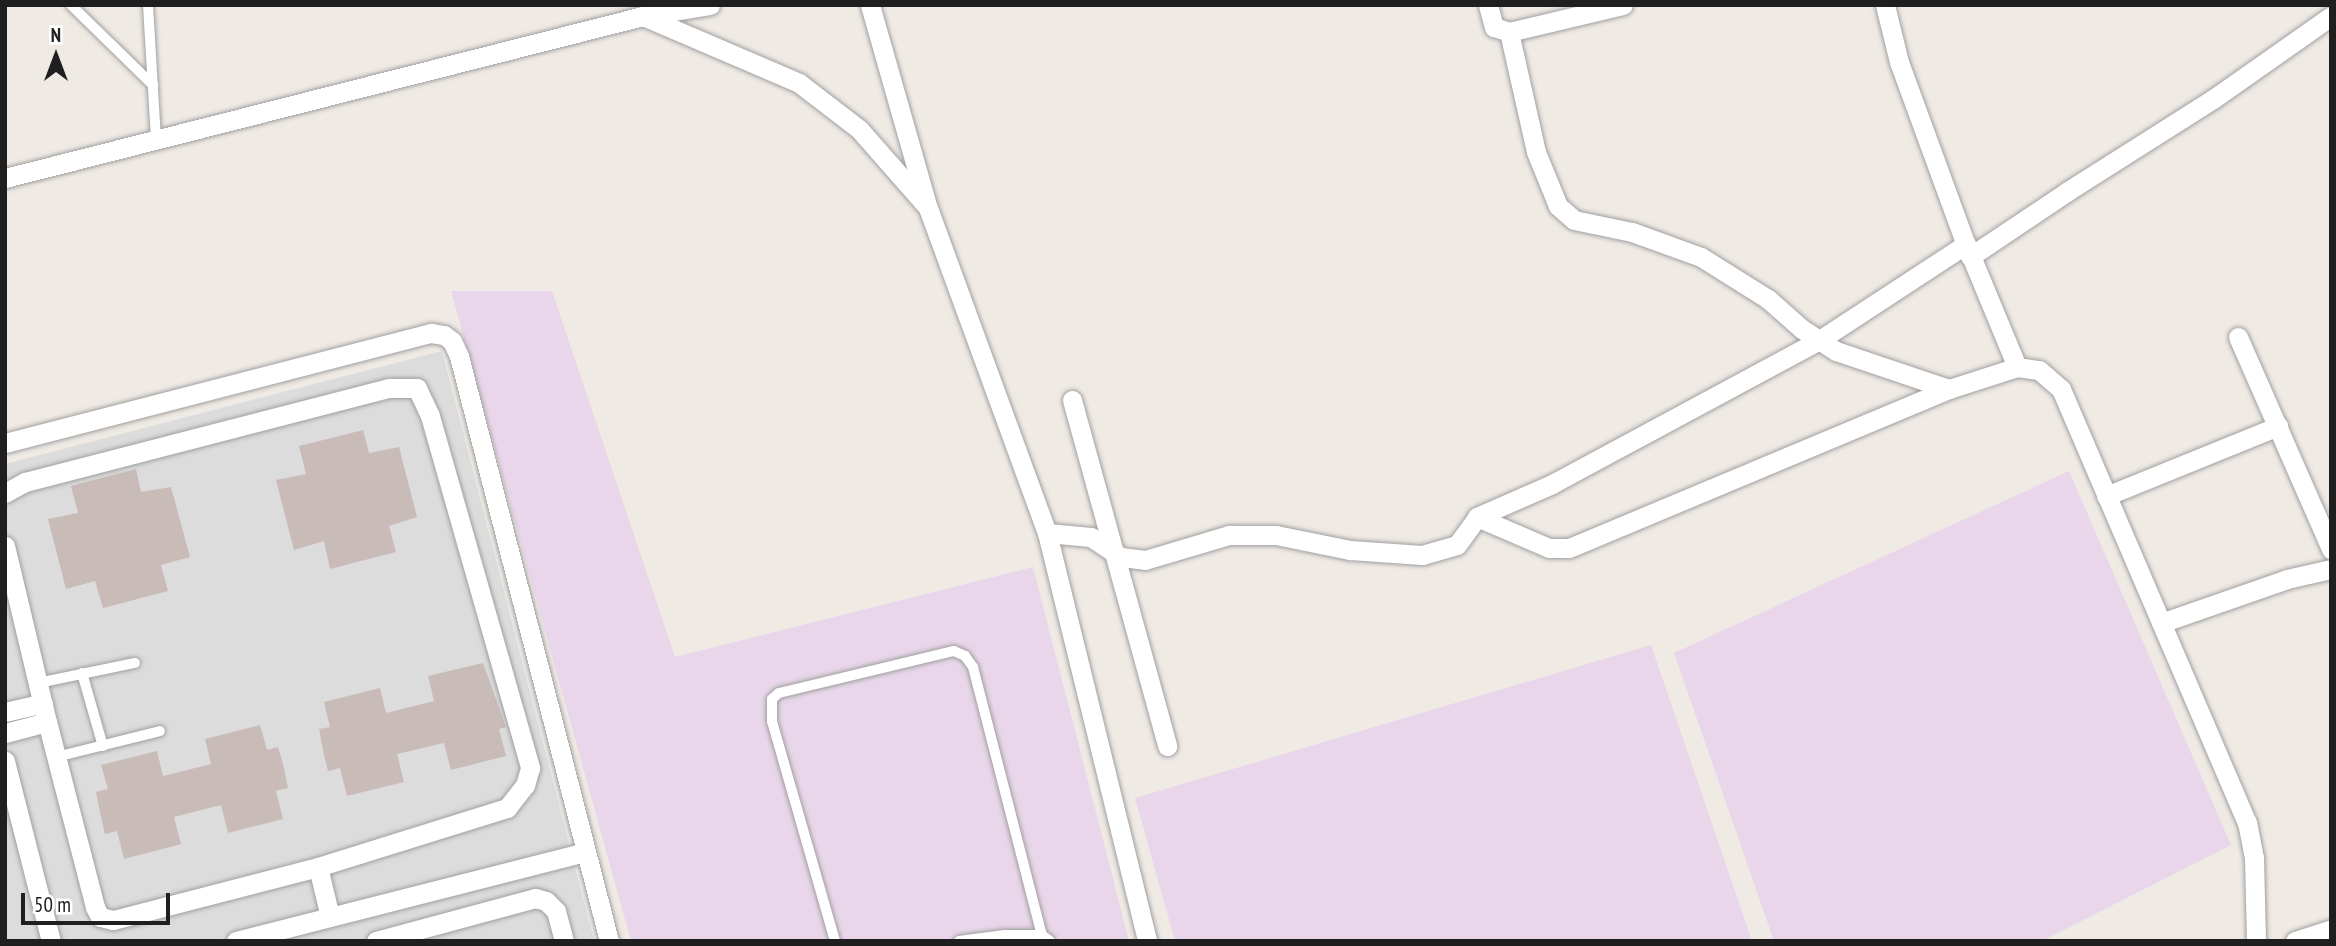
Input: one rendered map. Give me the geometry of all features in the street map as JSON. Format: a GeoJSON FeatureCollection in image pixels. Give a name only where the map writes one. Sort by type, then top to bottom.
{"type":"FeatureCollection","features":[{"type":"Feature","properties":{"kind":"street"},"geometry":{"type":"LineString","coordinates":[[5,178],[642,11],[710,5]]}},
{"type":"Feature","properties":{"kind":"street"},"geometry":{"type":"LineString","coordinates":[[870,5],[928,208],[1046,533],[1147,941]]}},
{"type":"Feature","properties":{"kind":"street"},"geometry":{"type":"LineString","coordinates":[[1488,5],[1494,27],[1509,32],[1623,5]]}},
{"type":"Feature","properties":{"kind":"street"},"geometry":{"type":"LineString","coordinates":[[1885,5],[1899,62],[1968,250],[2017,367]]}},
{"type":"Feature","properties":{"kind":"street"},"geometry":{"type":"LineString","coordinates":[[642,11],[800,83],[859,129],[928,208]]}},
{"type":"Feature","properties":{"kind":"street"},"geometry":{"type":"LineString","coordinates":[[1046,533],[1091,537],[1121,557],[1145,560],[1229,535],[1276,535],[1350,551],[1422,555],[1457,545],[1477,517],[1563,478],[1818,341],[2068,191],[2213,99],[2331,16]]}},
{"type":"Feature","properties":{"kind":"street"},"geometry":{"type":"LineString","coordinates":[[1509,32],[1536,152],[1558,206],[1574,220],[1632,232],[1701,257],[1768,299],[1818,341],[1865,362],[1949,388]]}},
{"type":"Feature","properties":{"kind":"street"},"geometry":{"type":"LineString","coordinates":[[5,443],[431,333],[444,335],[452,341],[609,941]]}},
{"type":"Feature","properties":{"kind":"street"},"geometry":{"type":"LineString","coordinates":[[2238,337],[2331,549]]}},
{"type":"Feature","properties":{"kind":"street"},"geometry":{"type":"LineString","coordinates":[[1477,517],[1549,548],[1569,548],[1949,388],[2017,367],[2039,370],[2060,388],[2247,822],[2254,858],[2256,941]]}},
{"type":"Feature","properties":{"kind":"street"},"geometry":{"type":"LineString","coordinates":[[5,492],[25,482],[390,388],[417,388],[430,416],[530,768],[525,785],[508,808],[318,867],[113,920],[100,917],[95,907],[56,757],[5,546]]}},
{"type":"Feature","properties":{"kind":"street"},"geometry":{"type":"LineString","coordinates":[[1072,400],[1167,746]]}},
{"type":"Feature","properties":{"kind":"street"},"geometry":{"type":"LineString","coordinates":[[2106,496],[2278,426]]}},
{"type":"Feature","properties":{"kind":"street"},"geometry":{"type":"LineString","coordinates":[[2161,623],[2287,579],[2331,569]]}},
{"type":"Feature","properties":{"kind":"street"},"geometry":{"type":"LineString","coordinates":[[5,712],[45,713]]}},
{"type":"Feature","properties":{"kind":"street"},"geometry":{"type":"LineString","coordinates":[[5,733],[45,713]]}},
{"type":"Feature","properties":{"kind":"street"},"geometry":{"type":"LineString","coordinates":[[5,761],[51,941]]}},
{"type":"Feature","properties":{"kind":"street"},"geometry":{"type":"LineString","coordinates":[[236,941],[586,852]]}},
{"type":"Feature","properties":{"kind":"street"},"geometry":{"type":"LineString","coordinates":[[318,867],[330,917]]}},
{"type":"Feature","properties":{"kind":"street"},"geometry":{"type":"LineString","coordinates":[[376,941],[535,898],[546,901],[556,911],[564,941]]}},
{"type":"Feature","properties":{"kind":"street"},"geometry":{"type":"LineString","coordinates":[[2295,941],[2331,929]]}},
{"type":"Feature","properties":{"kind":"lane"},"geometry":{"type":"LineString","coordinates":[[71,5],[153,85]]}},
{"type":"Feature","properties":{"kind":"lane"},"geometry":{"type":"LineString","coordinates":[[148,5],[156,140]]}},
{"type":"Feature","properties":{"kind":"lane"},"geometry":{"type":"LineString","coordinates":[[835,941],[772,721],[772,699],[779,693],[954,651],[965,656],[973,667],[1046,938],[1006,935],[959,941]]}},
{"type":"Feature","properties":{"kind":"lane"},"geometry":{"type":"LineString","coordinates":[[38,683],[135,663]]}},
{"type":"Feature","properties":{"kind":"lane"},"geometry":{"type":"LineString","coordinates":[[82,673],[103,746]]}},
{"type":"Feature","properties":{"kind":"lane"},"geometry":{"type":"LineString","coordinates":[[56,757],[160,731]]}},
{"type":"Feature","properties":{"kind":"shaded area"},"geometry":{"type":"Polygon","coordinates":[[[451,291],[552,291],[675,657],[1033,567],[1129,941],[631,941],[451,291]]]}},
{"type":"Feature","properties":{"kind":"shaded area"},"geometry":{"type":"Polygon","coordinates":[[[442,351],[594,941],[5,941],[5,464],[442,351]]]}},
{"type":"Feature","properties":{"kind":"shaded area"},"geometry":{"type":"Polygon","coordinates":[[[2069,471],[2231,845],[2042,941],[1774,941],[1674,653],[2069,471]]]}},
{"type":"Feature","properties":{"kind":"shaded area"},"geometry":{"type":"Polygon","coordinates":[[[1651,645],[1752,941],[1175,941],[1135,798],[1651,645]]]}},
{"type":"Feature","properties":{"kind":"building"},"geometry":{"type":"Polygon","coordinates":[[[363,430],[369,453],[399,447],[417,517],[389,526],[396,552],[330,569],[324,541],[294,550],[276,480],[306,474],[299,446],[363,430]]]}},
{"type":"Feature","properties":{"kind":"building"},"geometry":{"type":"Polygon","coordinates":[[[136,469],[141,492],[171,487],[190,557],[161,565],[168,591],[103,608],[95,581],[66,589],[48,519],[78,513],[71,486],[136,469]]]}},
{"type":"Feature","properties":{"kind":"building"},"geometry":{"type":"Polygon","coordinates":[[[483,663],[506,727],[499,729],[506,756],[451,770],[444,743],[397,754],[404,782],[347,796],[340,768],[328,771],[324,755],[319,729],[330,727],[324,702],[380,688],[386,713],[434,701],[428,676],[483,663]]]}},
{"type":"Feature","properties":{"kind":"building"},"geometry":{"type":"Polygon","coordinates":[[[260,725],[267,750],[278,747],[283,764],[288,788],[276,791],[283,819],[228,833],[221,805],[174,817],[181,844],[124,859],[117,831],[105,834],[96,792],[108,789],[101,765],[157,751],[163,776],[211,764],[205,739],[260,725]]]}}]}
